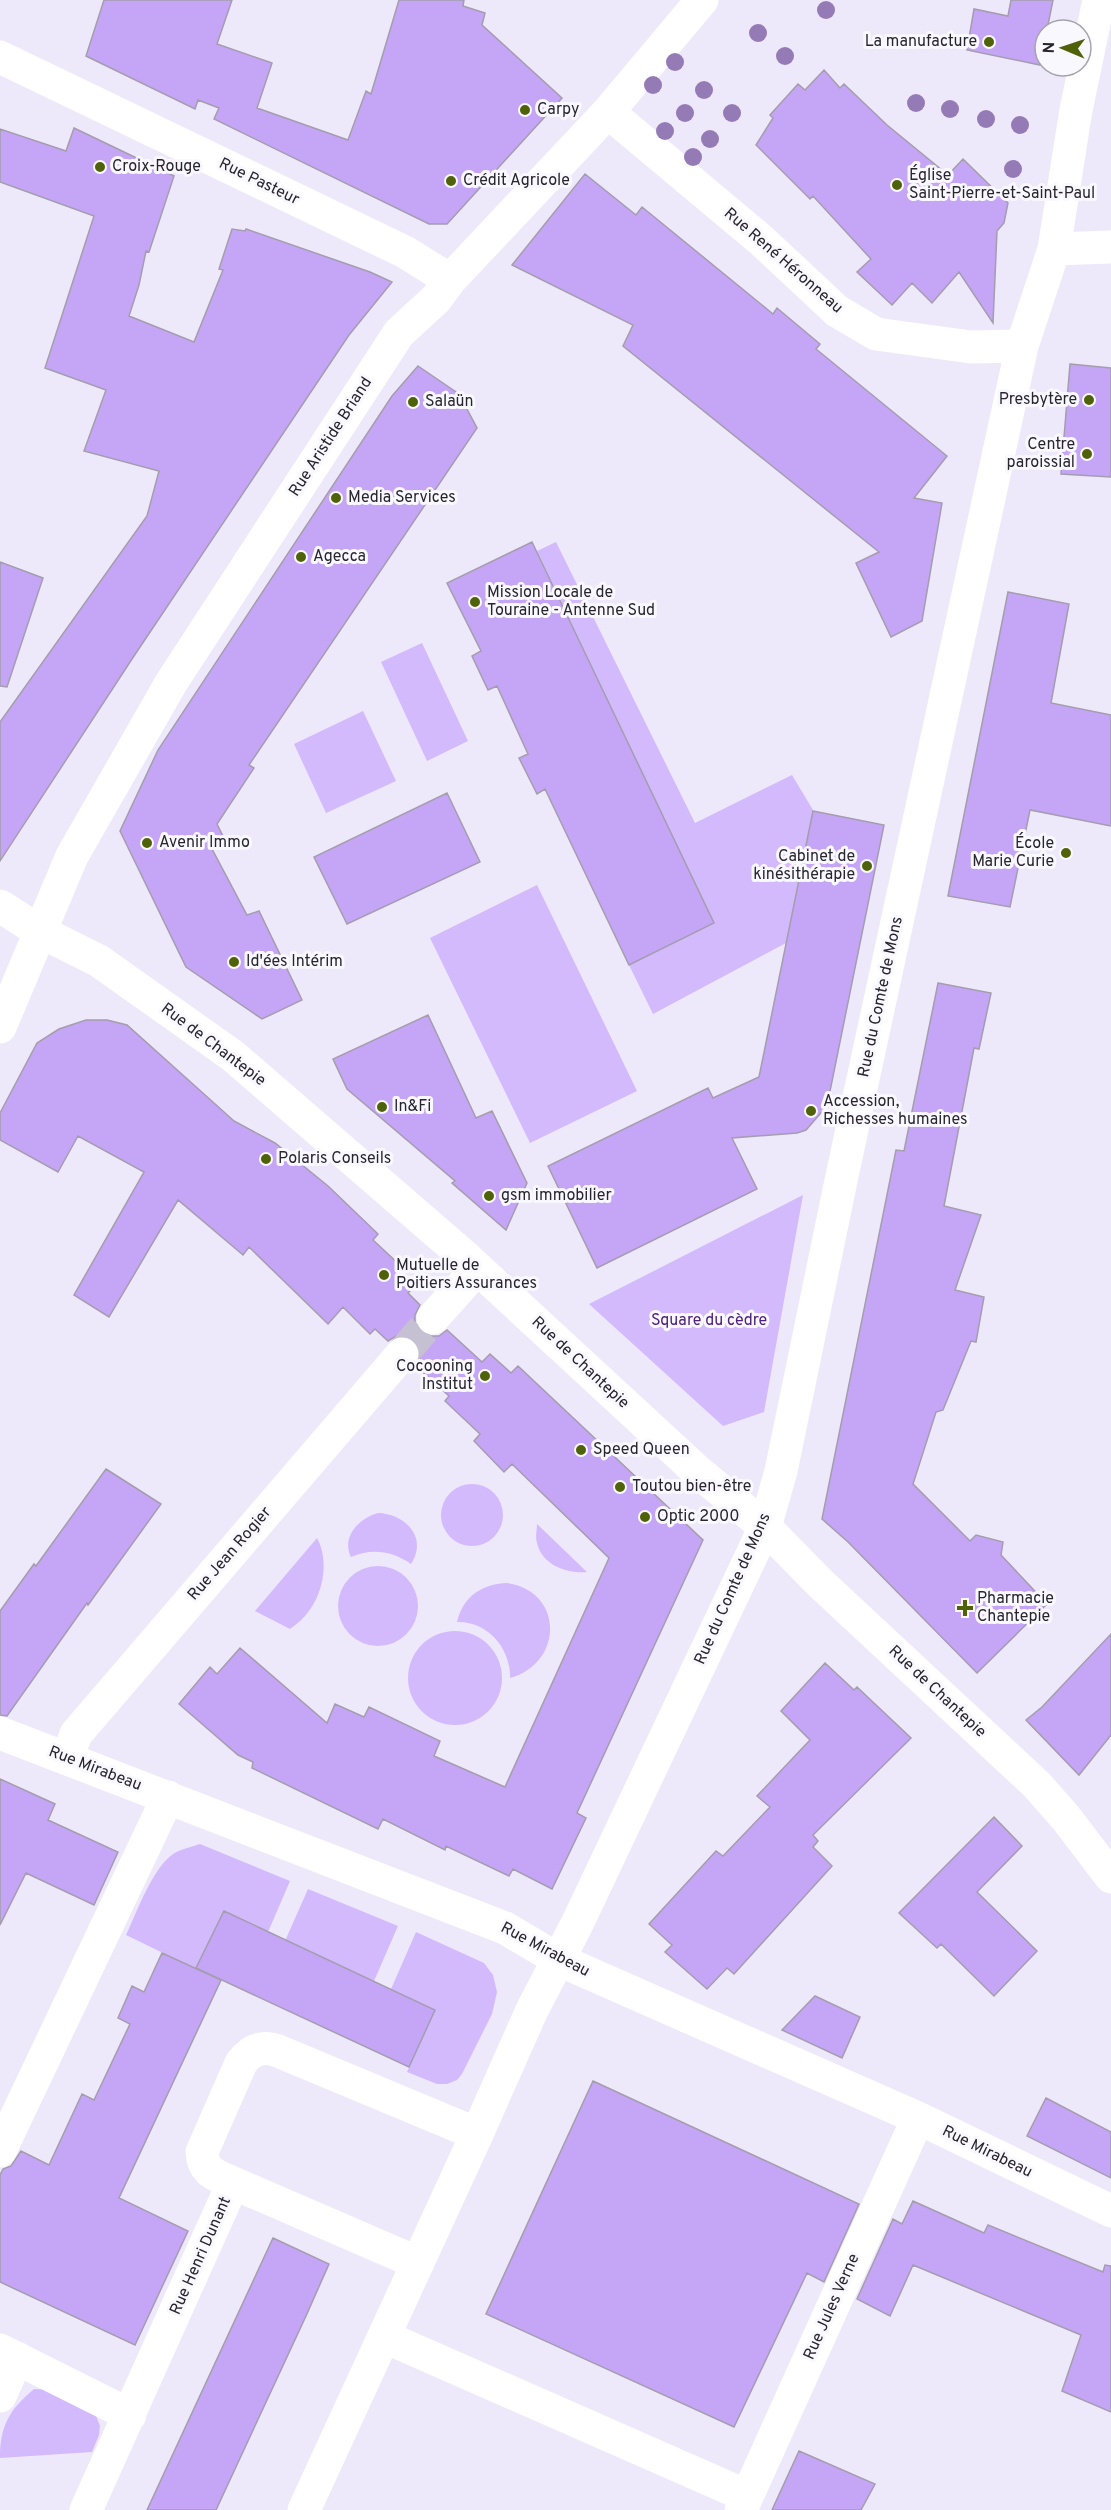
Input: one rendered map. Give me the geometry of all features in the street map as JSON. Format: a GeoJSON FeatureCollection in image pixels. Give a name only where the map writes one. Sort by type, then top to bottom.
{"type":"FeatureCollection","features":[{"type":"Feature","properties":{"kind":"street","name":"Rue Aristide Briand"},"geometry":{"type":"LineString","coordinates":[[0,1027],[72,856],[171,683],[399,333],[436,299],[450,280],[608,112],[702,0]]}},
{"type":"Feature","properties":{"kind":"street","name":"Rue du Comte de Mons"},"geometry":{"type":"LineString","coordinates":[[559,1960],[765,1527],[781,1471],[843,1171],[1022,346],[1054,249],[1076,110],[1099,0]]}},
{"type":"Feature","properties":{"kind":"street","name":"Rue Pasteur"},"geometry":{"type":"LineString","coordinates":[[0,57],[405,252],[450,280]]}},
{"type":"Feature","properties":{"kind":"street","name":"Rue René Héronneau"},"geometry":{"type":"LineString","coordinates":[[608,112],[761,240],[837,311],[876,334],[971,347],[1022,346]]}},
{"type":"Feature","properties":{"kind":"street"},"geometry":{"type":"LineString","coordinates":[[1054,249],[1111,247]]}},
{"type":"Feature","properties":{"kind":"street","name":"Rue de Chantepie"},"geometry":{"type":"LineString","coordinates":[[0,906],[39,931],[99,961],[232,1056],[477,1269],[696,1470],[765,1527],[820,1583],[1037,1785],[1066,1818],[1111,1877]]}},
{"type":"Feature","properties":{"kind":"street"},"geometry":{"type":"LineString","coordinates":[[433,1318],[477,1269]]}},
{"type":"Feature","properties":{"kind":"street","name":"Rue Jean Rogier"},"geometry":{"type":"LineString","coordinates":[[67,1759],[76,1734],[402,1354]]}},
{"type":"Feature","properties":{"kind":"street","name":"Rue Mirabeau"},"geometry":{"type":"LineString","coordinates":[[0,1733],[505,1928],[559,1960],[918,2118],[1111,2211]]}},
{"type":"Feature","properties":{"kind":"street"},"geometry":{"type":"LineString","coordinates":[[0,2151],[168,1797]]}},
{"type":"Feature","properties":{"kind":"street"},"geometry":{"type":"LineString","coordinates":[[304,2510],[385,2337],[532,2010],[559,1960]]}},
{"type":"Feature","properties":{"kind":"street"},"geometry":{"type":"LineString","coordinates":[[233,2183],[210,2173],[202,2162],[202,2152],[241,2063],[246,2056],[262,2048],[278,2051],[477,2134]]}},
{"type":"Feature","properties":{"kind":"street","name":"Rue Jules Verne"},"geometry":{"type":"LineString","coordinates":[[385,2337],[744,2503],[918,2118]]}},
{"type":"Feature","properties":{"kind":"street","name":"Rue Henri Dunant"},"geometry":{"type":"LineString","coordinates":[[86,2510],[233,2183],[418,2263]]}},
{"type":"Feature","properties":{"kind":"street"},"geometry":{"type":"LineString","coordinates":[[0,2396],[8,2354],[130,2415]]}},
{"type":"Feature","properties":{"kind":"green space"},"geometry":{"type":"Polygon","coordinates":[[[556,542],[695,823],[792,775],[813,810],[786,943],[653,1014],[629,965],[714,923],[537,551],[556,542]]]}},
{"type":"Feature","properties":{"kind":"green space"},"geometry":{"type":"Polygon","coordinates":[[[422,643],[468,741],[427,761],[381,662],[422,643]]]}},
{"type":"Feature","properties":{"kind":"green space"},"geometry":{"type":"Polygon","coordinates":[[[363,711],[396,781],[326,813],[294,744],[363,711]]]}},
{"type":"Feature","properties":{"kind":"green space"},"geometry":{"type":"Polygon","coordinates":[[[537,885],[637,1091],[530,1143],[430,938],[537,885]]]}},
{"type":"Feature","properties":{"kind":"green space","name":"Square du cèdre"},"geometry":{"type":"Polygon","coordinates":[[[803,1195],[764,1412],[723,1426],[589,1304],[803,1195]]]}},
{"type":"Feature","properties":{"kind":"green space"},"geometry":{"type":"Polygon","coordinates":[[[466,1484],[478,1484],[494,1493],[501,1503],[503,1515],[501,1527],[494,1537],[478,1546],[466,1546],[455,1541],[446,1532],[441,1521],[441,1509],[446,1498],[455,1489],[466,1484]]]}},
{"type":"Feature","properties":{"kind":"green space"},"geometry":{"type":"Polygon","coordinates":[[[378,1513],[397,1518],[411,1529],[417,1545],[411,1564],[397,1556],[382,1552],[367,1552],[351,1557],[348,1542],[354,1529],[364,1519],[378,1513]]]}},
{"type":"Feature","properties":{"kind":"green space"},"geometry":{"type":"Polygon","coordinates":[[[537,1524],[587,1572],[564,1570],[544,1557],[536,1541],[537,1524]]]}},
{"type":"Feature","properties":{"kind":"green space"},"geometry":{"type":"Polygon","coordinates":[[[317,1538],[323,1558],[323,1578],[316,1599],[305,1616],[290,1629],[255,1611],[317,1538]]]}},
{"type":"Feature","properties":{"kind":"green space"},"geometry":{"type":"Polygon","coordinates":[[[378,1566],[393,1569],[406,1578],[415,1591],[418,1606],[415,1621],[406,1634],[393,1643],[378,1646],[363,1643],[350,1634],[341,1621],[338,1606],[341,1591],[350,1578],[363,1569],[378,1566]]]}},
{"type":"Feature","properties":{"kind":"green space"},"geometry":{"type":"Polygon","coordinates":[[[507,1583],[526,1589],[539,1599],[547,1613],[550,1628],[548,1643],[540,1658],[528,1670],[510,1678],[506,1657],[496,1639],[478,1626],[457,1622],[469,1599],[481,1589],[507,1583]]]}},
{"type":"Feature","properties":{"kind":"green space"},"geometry":{"type":"Polygon","coordinates":[[[455,1631],[473,1634],[488,1645],[499,1660],[502,1678],[499,1696],[488,1711],[473,1722],[455,1725],[437,1722],[422,1711],[411,1696],[408,1678],[411,1660],[422,1645],[437,1634],[455,1631]]]}},
{"type":"Feature","properties":{"kind":"green space"},"geometry":{"type":"Polygon","coordinates":[[[200,1844],[290,1881],[268,1932],[224,1912],[196,1969],[126,1935],[146,1892],[165,1861],[176,1852],[200,1844]]]}},
{"type":"Feature","properties":{"kind":"green space"},"geometry":{"type":"Polygon","coordinates":[[[308,1889],[398,1926],[374,1981],[285,1941],[308,1889]]]}},
{"type":"Feature","properties":{"kind":"green space"},"geometry":{"type":"Polygon","coordinates":[[[416,1932],[484,1963],[493,1975],[497,1992],[492,2014],[462,2074],[457,2080],[447,2084],[437,2084],[407,2072],[435,2010],[391,1989],[416,1932]]]}},
{"type":"Feature","properties":{"kind":"green space"},"geometry":{"type":"Polygon","coordinates":[[[34,2389],[53,2390],[96,2416],[100,2426],[99,2435],[92,2452],[0,2458],[2,2437],[8,2419],[18,2404],[34,2389]]]}},
{"type":"Feature","properties":{"kind":"building"},"geometry":{"type":"Polygon","coordinates":[[[104,0],[232,0],[217,44],[272,63],[257,108],[348,140],[366,91],[371,94],[399,0],[464,0],[463,6],[485,13],[482,25],[562,98],[447,224],[429,224],[214,119],[219,108],[198,100],[195,109],[86,56],[104,0]]]}},
{"type":"Feature","properties":{"kind":"building"},"geometry":{"type":"Polygon","coordinates":[[[1011,0],[1053,0],[1049,18],[1033,18],[1033,64],[967,50],[974,9],[1008,16],[1011,0]]]}},
{"type":"Feature","properties":{"kind":"building","name":"Église Saint-Pierre-et-Saint-Paul"},"geometry":{"type":"Polygon","coordinates":[[[824,70],[840,88],[844,84],[887,125],[948,175],[963,159],[1008,203],[1004,223],[997,231],[993,323],[959,272],[932,303],[912,283],[892,305],[857,272],[871,259],[813,196],[810,199],[756,145],[773,118],[770,115],[798,84],[805,90],[824,70]]]}},
{"type":"Feature","properties":{"kind":"building"},"geometry":{"type":"Polygon","coordinates":[[[74,128],[174,176],[149,252],[146,251],[139,285],[129,316],[194,342],[223,270],[219,269],[232,229],[245,231],[246,229],[370,272],[392,282],[349,335],[0,861],[0,722],[147,516],[159,471],[84,451],[106,390],[45,368],[94,216],[0,182],[0,129],[66,151],[74,128]]]}},
{"type":"Feature","properties":{"kind":"building"},"geometry":{"type":"Polygon","coordinates":[[[585,174],[636,215],[642,207],[773,314],[777,308],[820,344],[816,349],[947,456],[914,498],[942,503],[922,621],[891,637],[856,563],[879,552],[623,346],[633,325],[512,265],[585,174]]]}},
{"type":"Feature","properties":{"kind":"building"},"geometry":{"type":"Polygon","coordinates":[[[1070,364],[1111,368],[1111,477],[1061,474],[1070,364]]]}},
{"type":"Feature","properties":{"kind":"building"},"geometry":{"type":"Polygon","coordinates":[[[418,366],[459,394],[477,428],[249,765],[254,768],[217,824],[225,840],[211,847],[247,915],[259,911],[302,1000],[262,1019],[186,967],[120,831],[158,750],[392,396],[418,366]]]}},
{"type":"Feature","properties":{"kind":"building"},"geometry":{"type":"Polygon","coordinates":[[[532,542],[714,923],[629,965],[545,789],[537,794],[519,758],[528,754],[497,686],[488,690],[472,656],[481,651],[447,583],[532,542]]]}},
{"type":"Feature","properties":{"kind":"building"},"geometry":{"type":"Polygon","coordinates":[[[0,562],[43,578],[7,687],[0,686],[0,562]]]}},
{"type":"Feature","properties":{"kind":"building"},"geometry":{"type":"Polygon","coordinates":[[[1008,592],[1069,604],[1051,703],[1111,715],[1111,826],[1030,810],[1010,907],[948,896],[1008,592]]]}},
{"type":"Feature","properties":{"kind":"building"},"geometry":{"type":"Polygon","coordinates":[[[447,793],[480,862],[347,924],[314,857],[447,793]]]}},
{"type":"Feature","properties":{"kind":"building"},"geometry":{"type":"Polygon","coordinates":[[[813,811],[884,825],[827,1106],[806,1130],[797,1133],[732,1138],[757,1189],[597,1268],[548,1166],[708,1088],[713,1098],[759,1077],[813,811]]]}},
{"type":"Feature","properties":{"kind":"building"},"geometry":{"type":"Polygon","coordinates":[[[938,983],[991,993],[979,1049],[974,1048],[944,1206],[981,1215],[955,1290],[984,1297],[976,1342],[971,1341],[943,1410],[936,1412],[913,1484],[970,1541],[976,1535],[1003,1542],[1001,1555],[1047,1604],[977,1673],[848,1542],[822,1519],[896,1150],[904,1151],[938,983]]]}},
{"type":"Feature","properties":{"kind":"building"},"geometry":{"type":"Polygon","coordinates":[[[428,1015],[476,1118],[492,1111],[527,1183],[506,1230],[452,1183],[455,1181],[347,1089],[333,1059],[428,1015]]]}},
{"type":"Feature","properties":{"kind":"building"},"geometry":{"type":"Polygon","coordinates":[[[86,1020],[107,1020],[127,1025],[234,1121],[275,1143],[328,1186],[378,1234],[373,1240],[403,1268],[398,1273],[414,1287],[408,1293],[420,1305],[415,1315],[415,1324],[420,1332],[430,1336],[439,1336],[447,1330],[482,1362],[490,1354],[511,1373],[518,1366],[703,1540],[577,1813],[586,1818],[552,1889],[513,1869],[509,1876],[446,1846],[445,1850],[383,1819],[378,1829],[252,1768],[253,1762],[238,1755],[179,1704],[210,1667],[217,1674],[240,1648],[327,1723],[335,1704],[364,1717],[369,1707],[440,1741],[434,1756],[505,1787],[609,1558],[512,1464],[504,1472],[474,1441],[480,1434],[445,1401],[449,1396],[416,1366],[420,1358],[420,1348],[414,1339],[396,1336],[388,1341],[375,1329],[370,1334],[343,1307],[328,1324],[249,1247],[243,1255],[178,1200],[109,1317],[74,1295],[144,1172],[78,1136],[58,1172],[0,1140],[0,1113],[37,1043],[59,1029],[86,1020]]]}},
{"type":"Feature","properties":{"kind":"building"},"geometry":{"type":"Polygon","coordinates":[[[106,1469],[161,1504],[7,1716],[0,1715],[0,1611],[34,1564],[36,1566],[106,1469]]]}},
{"type":"Feature","properties":{"kind":"building"},"geometry":{"type":"Polygon","coordinates":[[[1111,1634],[1111,1735],[1079,1775],[1026,1720],[1042,1707],[1111,1634]]]}},
{"type":"Feature","properties":{"kind":"building"},"geometry":{"type":"Polygon","coordinates":[[[825,1663],[854,1690],[857,1687],[911,1738],[813,1835],[818,1841],[813,1847],[832,1866],[734,1974],[727,1968],[707,1989],[665,1952],[672,1945],[649,1924],[716,1851],[723,1856],[770,1807],[757,1796],[810,1740],[781,1711],[825,1663]]]}},
{"type":"Feature","properties":{"kind":"building"},"geometry":{"type":"Polygon","coordinates":[[[0,1779],[55,1804],[48,1820],[118,1852],[94,1905],[26,1873],[0,1925],[0,1779]]]}},
{"type":"Feature","properties":{"kind":"building"},"geometry":{"type":"Polygon","coordinates":[[[994,1817],[1022,1846],[977,1892],[1037,1951],[994,1996],[941,1944],[937,1948],[899,1913],[994,1817]]]}},
{"type":"Feature","properties":{"kind":"building"},"geometry":{"type":"Polygon","coordinates":[[[224,1911],[435,2010],[409,2067],[196,1968],[224,1911]]]}},
{"type":"Feature","properties":{"kind":"building"},"geometry":{"type":"Polygon","coordinates":[[[162,1953],[221,1980],[119,2198],[188,2231],[135,2345],[0,2282],[0,2175],[3,2169],[11,2166],[21,2151],[49,2165],[82,2094],[94,2100],[130,2024],[118,2018],[132,1986],[144,1992],[162,1953]]]}},
{"type":"Feature","properties":{"kind":"building"},"geometry":{"type":"Polygon","coordinates":[[[815,1996],[860,2017],[842,2058],[782,2030],[815,1996]]]}},
{"type":"Feature","properties":{"kind":"building"},"geometry":{"type":"Polygon","coordinates":[[[593,2081],[859,2204],[824,2282],[807,2273],[734,2427],[486,2314],[593,2081]]]}},
{"type":"Feature","properties":{"kind":"building"},"geometry":{"type":"Polygon","coordinates":[[[1046,2098],[1111,2132],[1111,2178],[1027,2136],[1046,2098]]]}},
{"type":"Feature","properties":{"kind":"building"},"geometry":{"type":"Polygon","coordinates":[[[913,2201],[984,2233],[988,2225],[1103,2272],[1105,2265],[1111,2266],[1111,2412],[1062,2391],[1081,2335],[913,2265],[890,2316],[857,2299],[893,2219],[902,2224],[913,2201]]]}},
{"type":"Feature","properties":{"kind":"building"},"geometry":{"type":"Polygon","coordinates":[[[273,2238],[329,2264],[306,2316],[216,2510],[147,2510],[273,2238]]]}},
{"type":"Feature","properties":{"kind":"building"},"geometry":{"type":"Polygon","coordinates":[[[799,2451],[875,2484],[861,2510],[772,2510],[799,2451]]]}},
{"type":"Feature","properties":{"kind":"tunnel"},"geometry":{"type":"LineString","coordinates":[[402,1354],[433,1318]]}},
{"type":"Feature","properties":{"kind":"place","name":"La manufacture"},"geometry":{"type":"Point","coordinates":[989,42]}},
{"type":"Feature","properties":{"kind":"place","name":"Carpy"},"geometry":{"type":"Point","coordinates":[525,110]}},
{"type":"Feature","properties":{"kind":"place","name":"Croix-Rouge"},"geometry":{"type":"Point","coordinates":[100,167]}},
{"type":"Feature","properties":{"kind":"place","name":"Crédit Agricole"},"geometry":{"type":"Point","coordinates":[451,181]}},
{"type":"Feature","properties":{"kind":"place","name":"Église Saint-Pierre-et-Saint-Paul"},"geometry":{"type":"Point","coordinates":[897,185]}},
{"type":"Feature","properties":{"kind":"place","name":"Presbytère"},"geometry":{"type":"Point","coordinates":[1089,400]}},
{"type":"Feature","properties":{"kind":"place","name":"Salaün"},"geometry":{"type":"Point","coordinates":[413,402]}},
{"type":"Feature","properties":{"kind":"place","name":"Centre paroissial"},"geometry":{"type":"Point","coordinates":[1087,454]}},
{"type":"Feature","properties":{"kind":"place","name":"Media Services"},"geometry":{"type":"Point","coordinates":[336,498]}},
{"type":"Feature","properties":{"kind":"place","name":"Agecca"},"geometry":{"type":"Point","coordinates":[301,557]}},
{"type":"Feature","properties":{"kind":"place","name":"Mission Locale de Touraine - Antenne Sud"},"geometry":{"type":"Point","coordinates":[475,602]}},
{"type":"Feature","properties":{"kind":"place","name":"Avenir Immo"},"geometry":{"type":"Point","coordinates":[147,843]}},
{"type":"Feature","properties":{"kind":"place","name":"École Marie Curie"},"geometry":{"type":"Point","coordinates":[1066,853]}},
{"type":"Feature","properties":{"kind":"place","name":"Cabinet de kinésithérapie"},"geometry":{"type":"Point","coordinates":[867,866]}},
{"type":"Feature","properties":{"kind":"place","name":"Id'ées Intérim"},"geometry":{"type":"Point","coordinates":[234,962]}},
{"type":"Feature","properties":{"kind":"place","name":"In&Fi"},"geometry":{"type":"Point","coordinates":[382,1107]}},
{"type":"Feature","properties":{"kind":"place","name":"Accession, Richesses humaines"},"geometry":{"type":"Point","coordinates":[811,1111]}},
{"type":"Feature","properties":{"kind":"place","name":"Polaris Conseils"},"geometry":{"type":"Point","coordinates":[266,1159]}},
{"type":"Feature","properties":{"kind":"place","name":"gsm immobilier"},"geometry":{"type":"Point","coordinates":[489,1196]}},
{"type":"Feature","properties":{"kind":"place","name":"Mutuelle de Poitiers Assurances"},"geometry":{"type":"Point","coordinates":[384,1275]}},
{"type":"Feature","properties":{"kind":"place","name":"Cocooning Institut"},"geometry":{"type":"Point","coordinates":[485,1376]}},
{"type":"Feature","properties":{"kind":"place","name":"Speed Queen"},"geometry":{"type":"Point","coordinates":[581,1450]}},
{"type":"Feature","properties":{"kind":"place","name":"Toutou bien-être"},"geometry":{"type":"Point","coordinates":[620,1487]}},
{"type":"Feature","properties":{"kind":"place","name":"Optic 2000"},"geometry":{"type":"Point","coordinates":[645,1517]}},
{"type":"Feature","properties":{"kind":"place","name":"Pharmacie Chantepie"},"geometry":{"type":"Point","coordinates":[965,1608]}}]}
